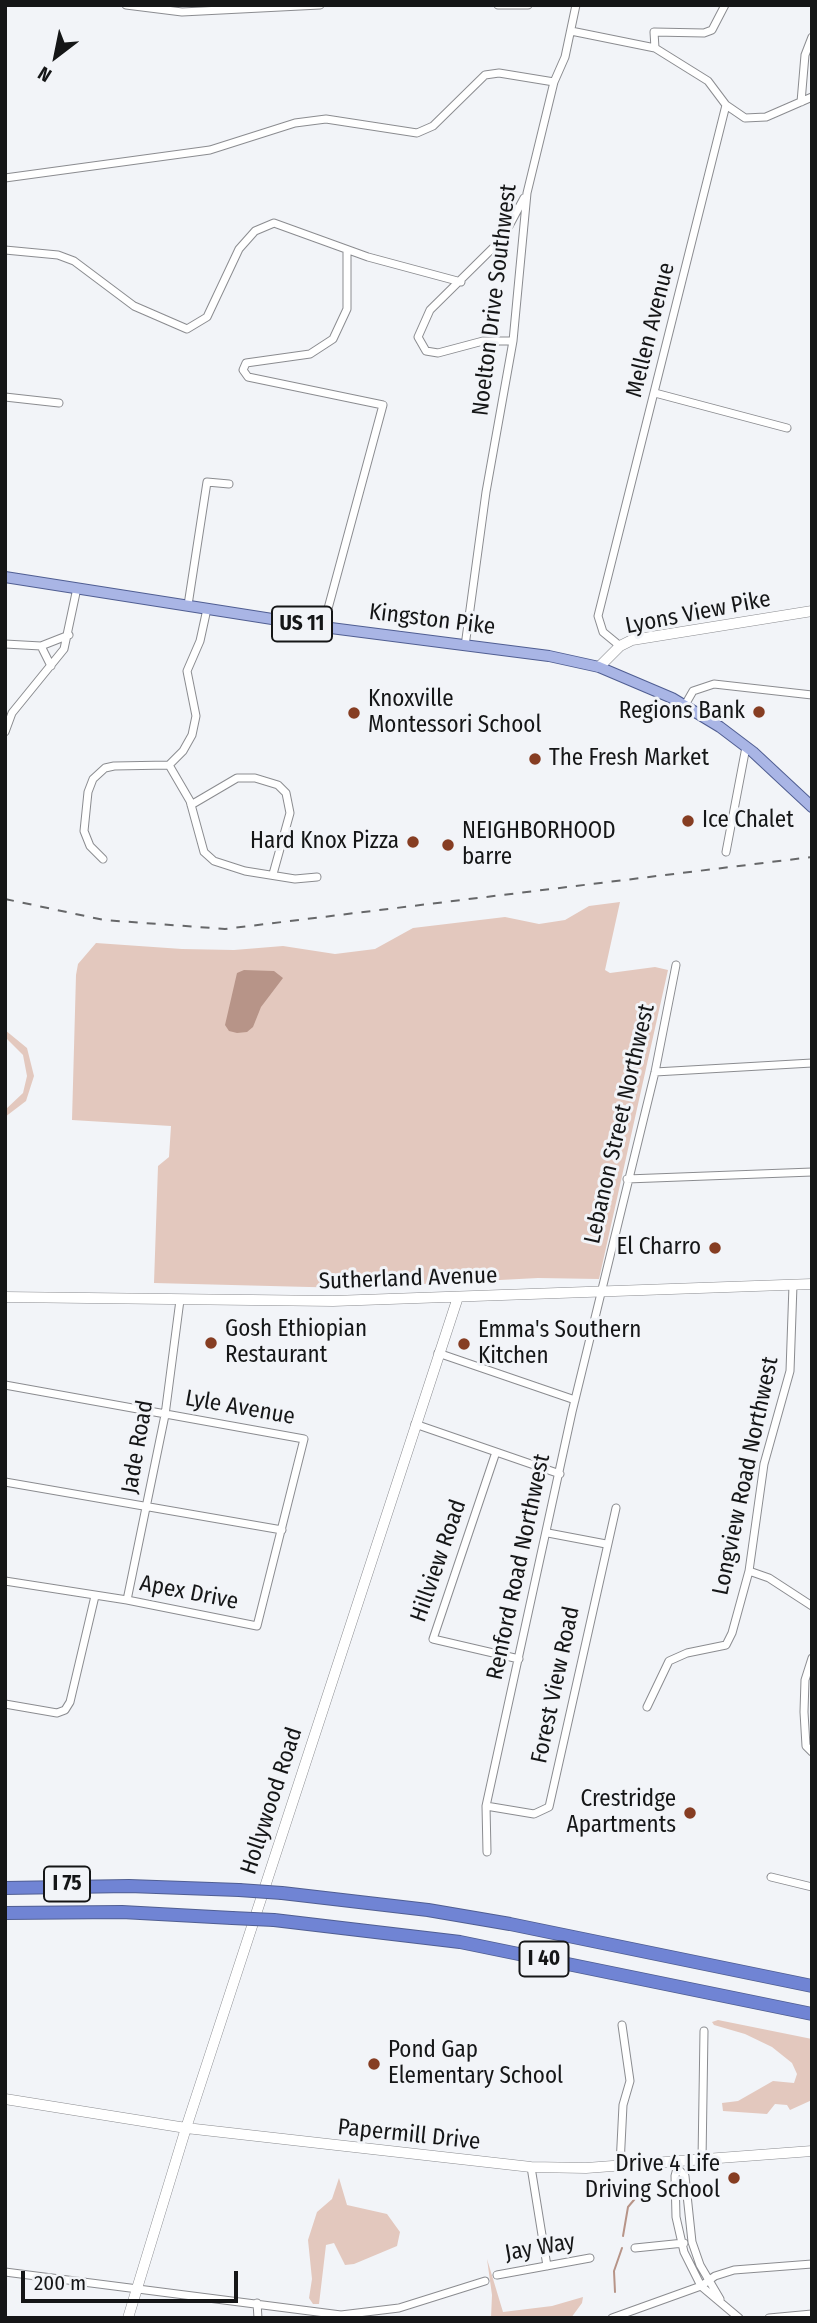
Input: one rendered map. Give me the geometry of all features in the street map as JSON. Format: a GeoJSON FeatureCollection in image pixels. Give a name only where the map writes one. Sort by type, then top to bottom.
{"type":"FeatureCollection","features":[{"type":"Feature","properties":{"kind":"highway","name":"I 75"},"geometry":{"type":"LineString","coordinates":[[5,1882],[129,1885]]}},
{"type":"Feature","properties":{"kind":"highway","name":"I 40"},"geometry":{"type":"LineString","coordinates":[[5,1888],[129,1885],[239,1890],[428,1910],[510,1924],[812,1986]]}},
{"type":"Feature","properties":{"kind":"highway","name":"I 40"},"geometry":{"type":"LineString","coordinates":[[5,1913],[122,1912],[274,1920],[460,1942],[812,2014]]}},
{"type":"Feature","properties":{"kind":"main road","name":"Kingston Pike"},"geometry":{"type":"LineString","coordinates":[[5,577],[323,627],[549,656],[599,667],[685,705],[746,747],[812,807]]}},
{"type":"Feature","properties":{"kind":"street"},"geometry":{"type":"LineString","coordinates":[[126,5],[182,12],[320,5]]}},
{"type":"Feature","properties":{"kind":"street"},"geometry":{"type":"LineString","coordinates":[[498,5],[528,5]]}},
{"type":"Feature","properties":{"kind":"street","name":"Noelton Drive Southwest"},"geometry":{"type":"LineString","coordinates":[[465,646],[486,492],[513,341],[527,193],[554,82],[565,57],[576,5]]}},
{"type":"Feature","properties":{"kind":"street"},"geometry":{"type":"LineString","coordinates":[[655,48],[654,32],[704,33],[712,30],[725,5]]}},
{"type":"Feature","properties":{"kind":"street"},"geometry":{"type":"LineString","coordinates":[[571,31],[655,48],[708,81],[726,105],[745,118],[766,117],[812,97]]}},
{"type":"Feature","properties":{"kind":"street"},"geometry":{"type":"LineString","coordinates":[[801,102],[805,55],[812,37]]}},
{"type":"Feature","properties":{"kind":"street"},"geometry":{"type":"LineString","coordinates":[[5,177],[210,150],[295,123],[326,119],[418,132],[433,126],[485,75],[499,73],[554,82]]}},
{"type":"Feature","properties":{"kind":"street","name":"Mellen Avenue"},"geometry":{"type":"LineString","coordinates":[[620,646],[603,632],[598,616],[726,105]]}},
{"type":"Feature","properties":{"kind":"street"},"geometry":{"type":"LineString","coordinates":[[513,341],[483,341],[438,354],[426,351],[418,337],[421,324],[430,310],[502,239],[527,193]]}},
{"type":"Feature","properties":{"kind":"street"},"geometry":{"type":"LineString","coordinates":[[5,250],[58,255],[74,261],[134,306],[187,329],[207,317],[239,249],[264,226],[285,225],[347,250],[461,282]]}},
{"type":"Feature","properties":{"kind":"street"},"geometry":{"type":"LineString","coordinates":[[323,627],[383,405],[248,377],[243,370],[246,363],[310,354],[332,339],[347,309],[347,250]]}},
{"type":"Feature","properties":{"kind":"street"},"geometry":{"type":"LineString","coordinates":[[655,393],[787,428]]}},
{"type":"Feature","properties":{"kind":"street"},"geometry":{"type":"LineString","coordinates":[[5,397],[60,403]]}},
{"type":"Feature","properties":{"kind":"street"},"geometry":{"type":"LineString","coordinates":[[188,605],[207,482],[229,484]]}},
{"type":"Feature","properties":{"kind":"street"},"geometry":{"type":"LineString","coordinates":[[5,732],[12,713],[64,649],[77,588]]}},
{"type":"Feature","properties":{"kind":"street"},"geometry":{"type":"LineString","coordinates":[[103,859],[90,846],[85,831],[88,792],[93,779],[105,768],[114,766],[169,765],[183,751],[192,735],[196,716],[187,671],[200,640],[207,609]]}},
{"type":"Feature","properties":{"kind":"street","name":"Lyons View Pike"},"geometry":{"type":"LineString","coordinates":[[599,667],[620,646],[632,640],[812,611]]}},
{"type":"Feature","properties":{"kind":"street"},"geometry":{"type":"LineString","coordinates":[[5,644],[41,646],[69,635]]}},
{"type":"Feature","properties":{"kind":"street"},"geometry":{"type":"LineString","coordinates":[[41,646],[51,666]]}},
{"type":"Feature","properties":{"kind":"street"},"geometry":{"type":"LineString","coordinates":[[685,705],[693,691],[714,684],[812,695]]}},
{"type":"Feature","properties":{"kind":"street"},"geometry":{"type":"LineString","coordinates":[[726,852],[746,747]]}},
{"type":"Feature","properties":{"kind":"street"},"geometry":{"type":"LineString","coordinates":[[169,765],[191,804],[198,838],[204,852],[214,861],[245,872],[295,878],[317,877]]}},
{"type":"Feature","properties":{"kind":"street"},"geometry":{"type":"LineString","coordinates":[[191,804],[237,778],[255,778],[278,785],[286,793],[290,813],[273,874]]}},
{"type":"Feature","properties":{"kind":"street","name":"Lebanon Street Northwest"},"geometry":{"type":"LineString","coordinates":[[601,1292],[655,1072],[676,965]]}},
{"type":"Feature","properties":{"kind":"street"},"geometry":{"type":"LineString","coordinates":[[655,1072],[812,1062]]}},
{"type":"Feature","properties":{"kind":"street"},"geometry":{"type":"LineString","coordinates":[[627,1179],[812,1172]]}},
{"type":"Feature","properties":{"kind":"street","name":"Sutherland Avenue"},"geometry":{"type":"LineString","coordinates":[[5,1297],[321,1302],[812,1284]]}},
{"type":"Feature","properties":{"kind":"street","name":"Longview Road Northwest"},"geometry":{"type":"LineString","coordinates":[[647,1707],[669,1661],[687,1653],[726,1645],[732,1633],[749,1571],[764,1464],[790,1371],[793,1285]]}},
{"type":"Feature","properties":{"kind":"street","name":"Renford Road Northwest"},"geometry":{"type":"LineString","coordinates":[[488,1852],[486,1806],[601,1292]]}},
{"type":"Feature","properties":{"kind":"street","name":"Hollywood Road"},"geometry":{"type":"LineString","coordinates":[[128,2318],[186,2128],[414,1424],[458,1297]]}},
{"type":"Feature","properties":{"kind":"street","name":"Jade Road"},"geometry":{"type":"LineString","coordinates":[[127,1600],[165,1415],[180,1300]]}},
{"type":"Feature","properties":{"kind":"street"},"geometry":{"type":"LineString","coordinates":[[438,1353],[575,1400]]}},
{"type":"Feature","properties":{"kind":"street","name":"Lyle Avenue"},"geometry":{"type":"LineString","coordinates":[[5,1385],[304,1439]]}},
{"type":"Feature","properties":{"kind":"street"},"geometry":{"type":"LineString","coordinates":[[414,1424],[561,1474]]}},
{"type":"Feature","properties":{"kind":"street","name":"Apex Drive"},"geometry":{"type":"LineString","coordinates":[[5,1580],[127,1600],[257,1626],[304,1439]]}},
{"type":"Feature","properties":{"kind":"street","name":"Hillview Road"},"geometry":{"type":"LineString","coordinates":[[496,1452],[433,1639],[519,1659]]}},
{"type":"Feature","properties":{"kind":"street"},"geometry":{"type":"LineString","coordinates":[[5,1482],[282,1530]]}},
{"type":"Feature","properties":{"kind":"street","name":"Forest View Road"},"geometry":{"type":"LineString","coordinates":[[486,1806],[534,1814],[549,1807],[615,1508]]}},
{"type":"Feature","properties":{"kind":"street"},"geometry":{"type":"LineString","coordinates":[[548,1533],[606,1544]]}},
{"type":"Feature","properties":{"kind":"street"},"geometry":{"type":"LineString","coordinates":[[749,1571],[769,1578],[812,1606]]}},
{"type":"Feature","properties":{"kind":"street"},"geometry":{"type":"LineString","coordinates":[[5,1704],[57,1713],[65,1710],[95,1596]]}},
{"type":"Feature","properties":{"kind":"street"},"geometry":{"type":"LineString","coordinates":[[810,1752],[805,1733],[805,1680],[812,1658]]}},
{"type":"Feature","properties":{"kind":"street"},"geometry":{"type":"LineString","coordinates":[[771,1877],[812,1887]]}},
{"type":"Feature","properties":{"kind":"street"},"geometry":{"type":"LineString","coordinates":[[620,2165],[623,2105],[630,2081],[622,2025]]}},
{"type":"Feature","properties":{"kind":"street"},"geometry":{"type":"LineString","coordinates":[[702,2160],[704,2031]]}},
{"type":"Feature","properties":{"kind":"street","name":"Papermill Drive"},"geometry":{"type":"LineString","coordinates":[[5,2099],[186,2128],[531,2167],[679,2166],[702,2160],[812,2151]]}},
{"type":"Feature","properties":{"kind":"street"},"geometry":{"type":"LineString","coordinates":[[679,2166],[685,2176],[692,2242],[722,2303]]}},
{"type":"Feature","properties":{"kind":"street"},"geometry":{"type":"LineString","coordinates":[[679,2166],[675,2176],[681,2244],[701,2286],[739,2318]]}},
{"type":"Feature","properties":{"kind":"street"},"geometry":{"type":"LineString","coordinates":[[531,2167],[547,2266]]}},
{"type":"Feature","properties":{"kind":"street"},"geometry":{"type":"LineString","coordinates":[[635,2248],[692,2242]]}},
{"type":"Feature","properties":{"kind":"street","name":"Jay Way"},"geometry":{"type":"LineString","coordinates":[[497,2275],[590,2258]]}},
{"type":"Feature","properties":{"kind":"street"},"geometry":{"type":"LineString","coordinates":[[612,2318],[628,2315],[734,2270],[812,2264]]}},
{"type":"Feature","properties":{"kind":"street"},"geometry":{"type":"LineString","coordinates":[[5,2272],[341,2315],[399,2308],[485,2281]]}},
{"type":"Feature","properties":{"kind":"street"},"geometry":{"type":"LineString","coordinates":[[257,2303],[258,2318]]}},
{"type":"Feature","properties":{"kind":"street"},"geometry":{"type":"LineString","coordinates":[[399,2308],[403,2318]]}},
{"type":"Feature","properties":{"kind":"street"},"geometry":{"type":"LineString","coordinates":[[769,2318],[812,2314]]}},
{"type":"Feature","properties":{"kind":"shaded area"},"geometry":{"type":"Polygon","coordinates":[[[620,902],[605,970],[610,973],[655,967],[668,970],[599,1279],[538,1278],[348,1288],[154,1283],[158,1166],[169,1157],[171,1126],[72,1120],[76,975],[78,964],[96,943],[234,950],[283,946],[335,954],[375,949],[413,928],[505,917],[539,924],[565,920],[589,906],[620,902]]]}},
{"type":"Feature","properties":{"kind":"shaded area"},"geometry":{"type":"Polygon","coordinates":[[[244,970],[274,971],[283,978],[261,1007],[253,1027],[247,1032],[237,1033],[229,1031],[225,1025],[237,973],[244,970]]]}},
{"type":"Feature","properties":{"kind":"shaded area"},"geometry":{"type":"Polygon","coordinates":[[[5,1030],[27,1048],[34,1076],[26,1101],[5,1117],[5,1110],[23,1093],[27,1076],[23,1055],[5,1037],[5,1030]]]}},
{"type":"Feature","properties":{"kind":"shaded area"},"geometry":{"type":"Polygon","coordinates":[[[718,2020],[812,2039],[812,2100],[790,2110],[787,2105],[775,2104],[767,2114],[723,2111],[722,2103],[738,2101],[773,2081],[794,2083],[797,2074],[792,2063],[772,2047],[745,2034],[714,2025],[712,2022],[718,2020]]]}},
{"type":"Feature","properties":{"kind":"shaded area"},"geometry":{"type":"Polygon","coordinates":[[[339,2178],[347,2205],[387,2214],[400,2232],[397,2246],[354,2264],[345,2265],[334,2243],[326,2245],[319,2304],[313,2304],[309,2298],[312,2279],[308,2240],[317,2212],[332,2199],[339,2178]]]}},
{"type":"Feature","properties":{"kind":"shaded area"},"geometry":{"type":"Polygon","coordinates":[[[487,2259],[503,2312],[552,2306],[583,2297],[582,2303],[571,2318],[491,2318],[492,2295],[487,2259]]]}},
{"type":"Feature","properties":{"kind":"waterway"},"geometry":{"type":"LineString","coordinates":[[623,2236],[628,2207],[639,2194]]}},
{"type":"Feature","properties":{"kind":"waterway"},"geometry":{"type":"LineString","coordinates":[[615,2292],[614,2271],[622,2248]]}},
{"type":"Feature","properties":{"kind":"railway"},"geometry":{"type":"LineString","coordinates":[[5,899],[104,920],[225,929],[812,857]]}},
{"type":"Feature","properties":{"kind":"place","name":"Regions Bank"},"geometry":{"type":"Point","coordinates":[759,712]}},
{"type":"Feature","properties":{"kind":"place","name":"Knoxville Montessori School"},"geometry":{"type":"Point","coordinates":[354,713]}},
{"type":"Feature","properties":{"kind":"place","name":"The Fresh Market"},"geometry":{"type":"Point","coordinates":[535,759]}},
{"type":"Feature","properties":{"kind":"place","name":"Ice Chalet"},"geometry":{"type":"Point","coordinates":[688,821]}},
{"type":"Feature","properties":{"kind":"place","name":"Hard Knox Pizza"},"geometry":{"type":"Point","coordinates":[413,842]}},
{"type":"Feature","properties":{"kind":"place","name":"NEIGHBORHOOD barre"},"geometry":{"type":"Point","coordinates":[448,845]}},
{"type":"Feature","properties":{"kind":"place","name":"El Charro"},"geometry":{"type":"Point","coordinates":[715,1248]}},
{"type":"Feature","properties":{"kind":"place","name":"Gosh Ethiopian Restaurant"},"geometry":{"type":"Point","coordinates":[211,1343]}},
{"type":"Feature","properties":{"kind":"place","name":"Emma's Southern Kitchen"},"geometry":{"type":"Point","coordinates":[464,1344]}},
{"type":"Feature","properties":{"kind":"place","name":"Crestridge Apartments"},"geometry":{"type":"Point","coordinates":[690,1813]}},
{"type":"Feature","properties":{"kind":"place","name":"Pond Gap Elementary School"},"geometry":{"type":"Point","coordinates":[374,2064]}},
{"type":"Feature","properties":{"kind":"place","name":"Drive 4 Life Driving School"},"geometry":{"type":"Point","coordinates":[734,2178]}}]}
